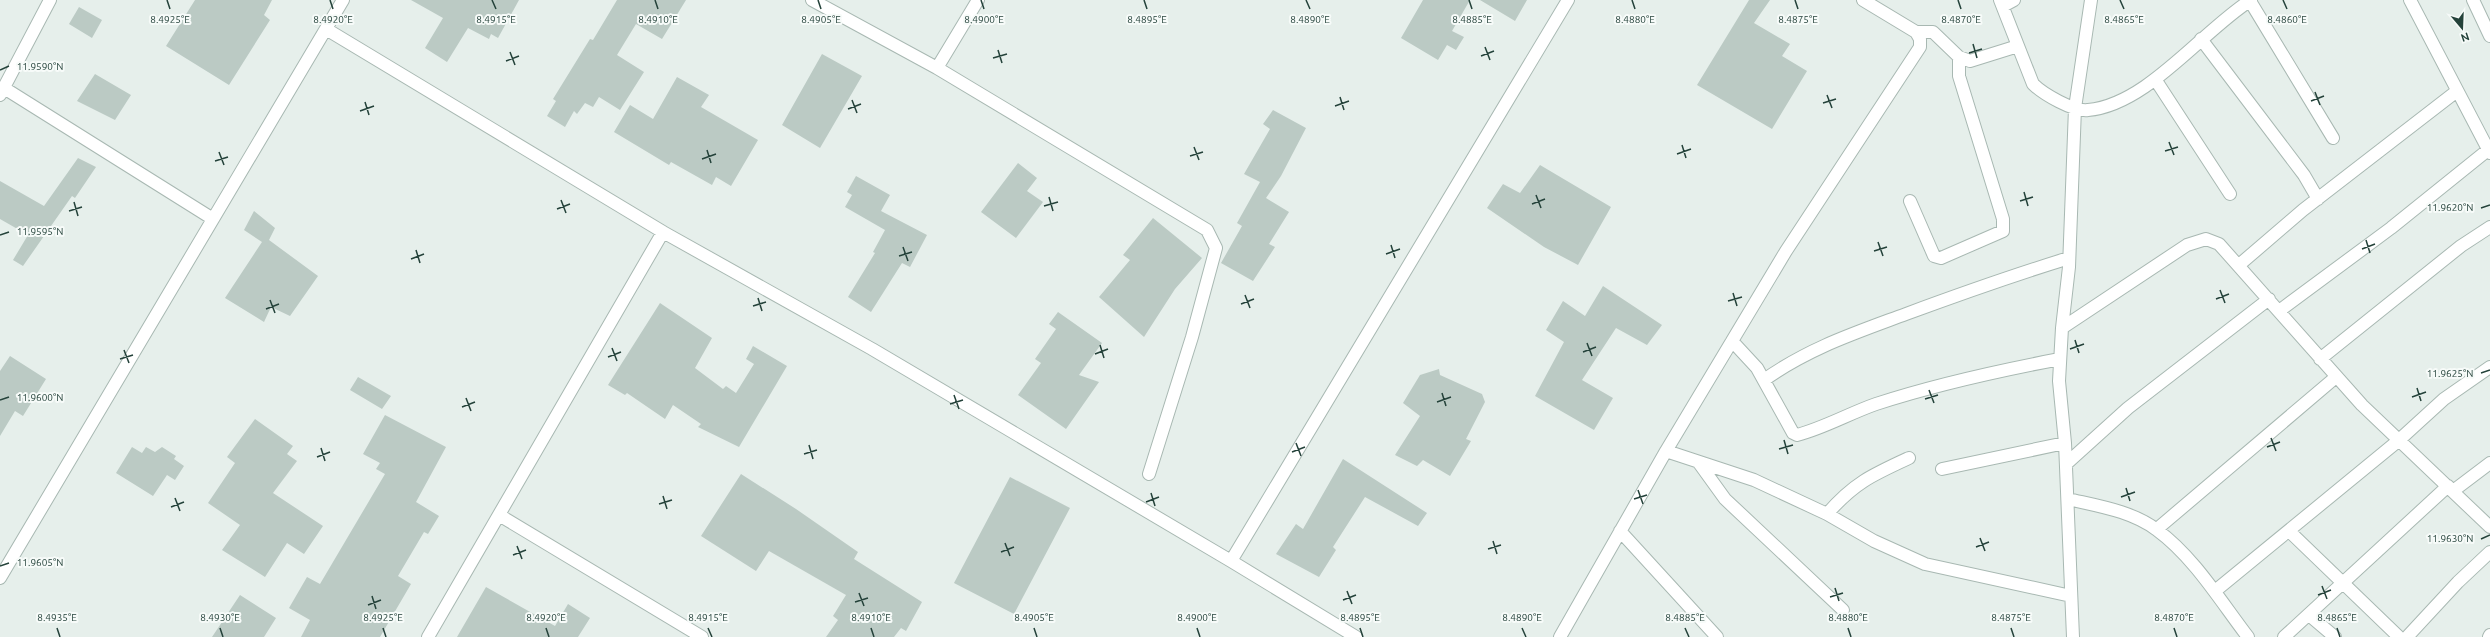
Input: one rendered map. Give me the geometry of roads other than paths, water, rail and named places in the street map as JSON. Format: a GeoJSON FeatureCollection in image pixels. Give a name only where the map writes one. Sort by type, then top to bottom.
{"type":"FeatureCollection","features":[{"type":"Feature","properties":{"kind":"street"},"geometry":{"type":"LineString","coordinates":[[50,0],[2,92],[213,219]]}},
{"type":"Feature","properties":{"kind":"street"},"geometry":{"type":"LineString","coordinates":[[0,578],[343,0]]}},
{"type":"Feature","properties":{"kind":"street"},"geometry":{"type":"LineString","coordinates":[[812,0],[937,68],[1206,230],[1213,239],[1216,248],[1192,337],[1149,474]]}},
{"type":"Feature","properties":{"kind":"street"},"geometry":{"type":"LineString","coordinates":[[937,68],[978,0]]}},
{"type":"Feature","properties":{"kind":"street"},"geometry":{"type":"LineString","coordinates":[[1231,561],[1568,0]]}},
{"type":"Feature","properties":{"kind":"street"},"geometry":{"type":"LineString","coordinates":[[1560,637],[1666,451],[1786,252],[1910,65],[1920,47],[1920,39],[1916,32],[1863,0]]}},
{"type":"Feature","properties":{"kind":"street"},"geometry":{"type":"LineString","coordinates":[[2014,0],[2002,3],[2033,84],[2040,91],[2075,108],[2087,110],[2125,98],[2155,79],[2201,39],[2250,0],[2333,138]]}},
{"type":"Feature","properties":{"kind":"street"},"geometry":{"type":"LineString","coordinates":[[2073,637],[2065,443],[2059,381],[2062,328],[2069,258],[2075,108],[2091,0]]}},
{"type":"Feature","properties":{"kind":"street"},"geometry":{"type":"LineString","coordinates":[[2279,311],[2391,228],[2489,152],[2410,0]]}},
{"type":"Feature","properties":{"kind":"street"},"geometry":{"type":"LineString","coordinates":[[2473,0],[2490,36]]}},
{"type":"Feature","properties":{"kind":"street"},"geometry":{"type":"LineString","coordinates":[[326,29],[663,232],[872,349],[1231,561],[1356,637]]}},
{"type":"Feature","properties":{"kind":"street"},"geometry":{"type":"LineString","coordinates":[[1916,32],[1933,32],[1959,57],[1970,61],[2018,46]]}},
{"type":"Feature","properties":{"kind":"street"},"geometry":{"type":"LineString","coordinates":[[2201,39],[2304,175],[2318,199]]}},
{"type":"Feature","properties":{"kind":"street"},"geometry":{"type":"LineString","coordinates":[[1910,201],[1934,256],[1941,258],[2003,231],[2003,219],[1959,76],[1959,57]]}},
{"type":"Feature","properties":{"kind":"street"},"geometry":{"type":"LineString","coordinates":[[2155,79],[2230,194]]}},
{"type":"Feature","properties":{"kind":"street"},"geometry":{"type":"LineString","coordinates":[[2239,265],[2318,199],[2457,91]]}},
{"type":"Feature","properties":{"kind":"street"},"geometry":{"type":"LineString","coordinates":[[2320,359],[2461,246],[2490,227]]}},
{"type":"Feature","properties":{"kind":"street"},"geometry":{"type":"LineString","coordinates":[[428,637],[663,232]]}},
{"type":"Feature","properties":{"kind":"street"},"geometry":{"type":"LineString","coordinates":[[2062,328],[2187,246],[2206,239],[2219,244],[2269,299],[2336,377],[2398,441],[2490,527]]}},
{"type":"Feature","properties":{"kind":"street"},"geometry":{"type":"LineString","coordinates":[[1764,380],[1802,354],[1834,340],[1998,281],[2069,258]]}},
{"type":"Feature","properties":{"kind":"street"},"geometry":{"type":"LineString","coordinates":[[2066,464],[2128,408],[2269,299]]}},
{"type":"Feature","properties":{"kind":"street"},"geometry":{"type":"LineString","coordinates":[[1732,341],[1752,360],[1793,433],[1797,435],[1875,405],[1935,386],[1981,374],[2060,359]]}},
{"type":"Feature","properties":{"kind":"street"},"geometry":{"type":"LineString","coordinates":[[2215,591],[2398,441],[2444,399],[2490,367]]}},
{"type":"Feature","properties":{"kind":"street"},"geometry":{"type":"LineString","coordinates":[[2157,529],[2336,377]]}},
{"type":"Feature","properties":{"kind":"street"},"geometry":{"type":"LineString","coordinates":[[1942,469],[2065,443]]}},
{"type":"Feature","properties":{"kind":"street"},"geometry":{"type":"LineString","coordinates":[[1666,451],[1754,480],[1827,514],[1874,541],[1926,564],[2071,596]]}},
{"type":"Feature","properties":{"kind":"street"},"geometry":{"type":"LineString","coordinates":[[1827,514],[1846,492],[1868,477],[1909,458]]}},
{"type":"Feature","properties":{"kind":"street"},"geometry":{"type":"LineString","coordinates":[[1699,463],[1725,499],[1843,610]]}},
{"type":"Feature","properties":{"kind":"street"},"geometry":{"type":"LineString","coordinates":[[2284,637],[2451,489],[2490,463]]}},
{"type":"Feature","properties":{"kind":"street"},"geometry":{"type":"LineString","coordinates":[[2068,499],[2119,511],[2157,529],[2215,591],[2247,637]]}},
{"type":"Feature","properties":{"kind":"street"},"geometry":{"type":"LineString","coordinates":[[499,515],[702,637]]}},
{"type":"Feature","properties":{"kind":"street"},"geometry":{"type":"LineString","coordinates":[[1620,531],[1717,637]]}},
{"type":"Feature","properties":{"kind":"street"},"geometry":{"type":"LineString","coordinates":[[2289,531],[2342,584],[2399,637]]}},
{"type":"Feature","properties":{"kind":"street"},"geometry":{"type":"LineString","coordinates":[[2407,637],[2458,582],[2490,552]]}},
{"type":"Feature","properties":{"kind":"street"},"geometry":{"type":"LineString","coordinates":[[2309,616],[2335,637]]}}]}
